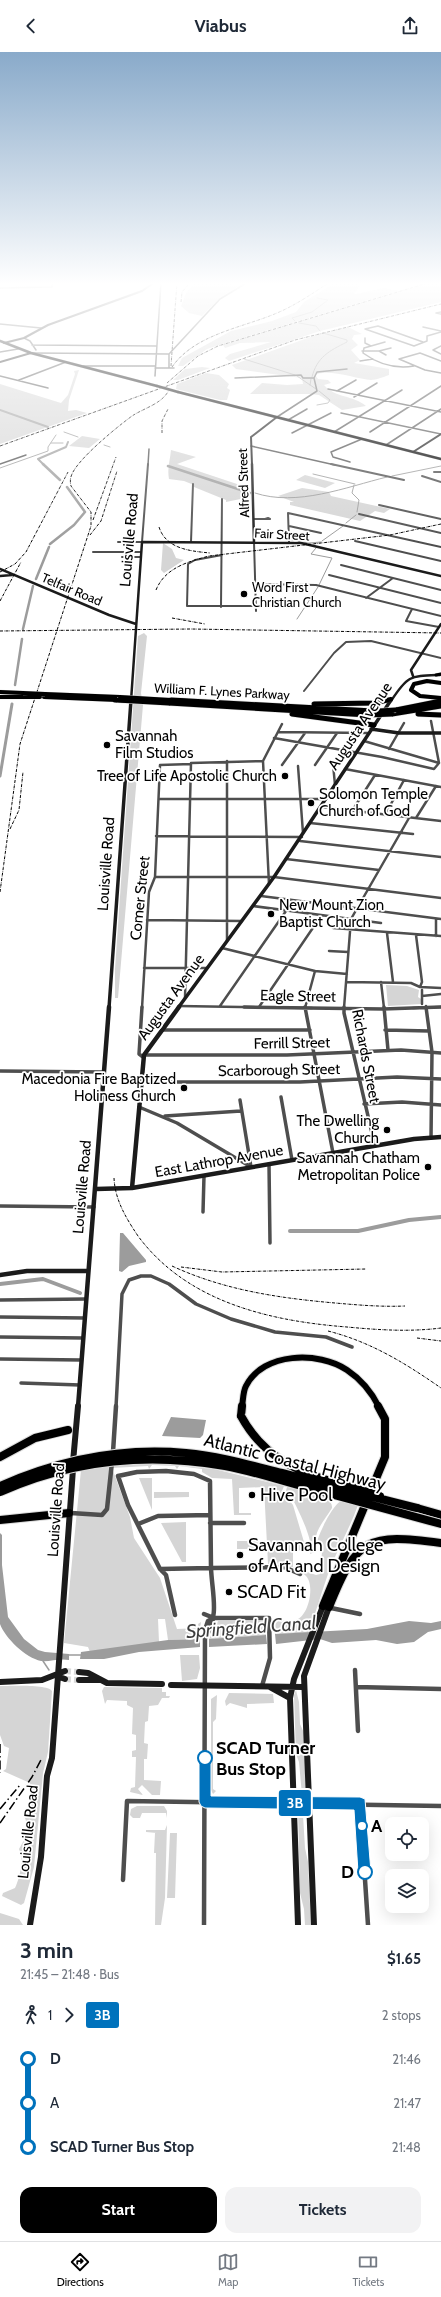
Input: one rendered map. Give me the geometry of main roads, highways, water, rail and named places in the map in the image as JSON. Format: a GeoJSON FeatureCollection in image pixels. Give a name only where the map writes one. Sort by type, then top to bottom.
{"type":"FeatureCollection","features":[{"type":"Feature","properties":{"kind":"highway"},"geometry":{"type":"LineString","coordinates":[[441,683],[431,681],[418,682],[412,686],[411,690],[420,696],[441,698]]}},
{"type":"Feature","properties":{"kind":"highway","name":"William F. Lynes Parkway"},"geometry":{"type":"LineString","coordinates":[[0,692],[23,695],[270,705],[397,712],[441,706]]}},
{"type":"Feature","properties":{"kind":"highway","name":"William F. Lynes Parkway"},"geometry":{"type":"LineString","coordinates":[[0,697],[23,695]]}},
{"type":"Feature","properties":{"kind":"highway"},"geometry":{"type":"LineString","coordinates":[[270,705],[375,702],[391,699]]}},
{"type":"Feature","properties":{"kind":"highway","name":"William F. Lynes Parkway"},"geometry":{"type":"LineString","coordinates":[[170,701],[262,709],[368,715],[392,714],[441,701]]}},
{"type":"Feature","properties":{"kind":"highway"},"geometry":{"type":"LineString","coordinates":[[375,702],[388,705]]}},
{"type":"Feature","properties":{"kind":"highway"},"geometry":{"type":"LineString","coordinates":[[262,709],[360,723],[371,729]]}},
{"type":"Feature","properties":{"kind":"highway"},"geometry":{"type":"LineString","coordinates":[[397,712],[441,714]]}},
{"type":"Feature","properties":{"kind":"highway"},"geometry":{"type":"LineString","coordinates":[[324,1610],[385,1457],[387,1433],[379,1406],[368,1388],[345,1368],[319,1358],[298,1356],[270,1364],[252,1377],[241,1398],[241,1416],[254,1440],[274,1458],[313,1474],[416,1508]]}},
{"type":"Feature","properties":{"kind":"highway"},"geometry":{"type":"LineString","coordinates":[[0,1458],[39,1436],[68,1430]]}},
{"type":"Feature","properties":{"kind":"highway","name":"Atlantic Coastal Highway"},"geometry":{"type":"LineString","coordinates":[[0,1486],[44,1468],[101,1456],[134,1453],[186,1453],[233,1460],[441,1515]]}},
{"type":"Feature","properties":{"kind":"highway","name":"Atlantic Coastal Highway"},"geometry":{"type":"LineString","coordinates":[[0,1492],[38,1477],[86,1464],[134,1459],[187,1460],[225,1466],[270,1477],[441,1524]]}},
{"type":"Feature","properties":{"kind":"highway"},"geometry":{"type":"LineString","coordinates":[[0,1520],[31,1515],[69,1513]]}},
{"type":"Feature","properties":{"kind":"highway"},"geometry":{"type":"LineString","coordinates":[[324,1610],[347,1562],[365,1545],[380,1539],[399,1537],[441,1543]]}},
{"type":"Feature","properties":{"kind":"main road"},"geometry":{"type":"LineString","coordinates":[[92,369],[441,459]]}},
{"type":"Feature","properties":{"kind":"main road"},"geometry":{"type":"LineString","coordinates":[[269,415],[281,414]]}},
{"type":"Feature","properties":{"kind":"main road","name":"Alfred Street"},"geometry":{"type":"LineString","coordinates":[[254,542],[251,437],[277,417]]}},
{"type":"Feature","properties":{"kind":"main road"},"geometry":{"type":"LineString","coordinates":[[413,452],[441,434]]}},
{"type":"Feature","properties":{"kind":"main road","name":"Fair Street"},"geometry":{"type":"LineString","coordinates":[[142,542],[289,542],[308,544],[441,576]]}},
{"type":"Feature","properties":{"kind":"main road","name":"Louisville Road"},"geometry":{"type":"LineString","coordinates":[[30,1925],[41,1857],[47,1776],[52,1758],[69,1513],[96,1189],[142,542]]}},
{"type":"Feature","properties":{"kind":"main road"},"geometry":{"type":"LineString","coordinates":[[0,569],[0,575]]}},
{"type":"Feature","properties":{"kind":"main road","name":"Telfair Road"},"geometry":{"type":"LineString","coordinates":[[0,569],[109,616],[136,624]]}},
{"type":"Feature","properties":{"kind":"main road"},"geometry":{"type":"LineString","coordinates":[[0,575],[8,573]]}},
{"type":"Feature","properties":{"kind":"main road"},"geometry":{"type":"LineString","coordinates":[[0,575],[14,575]]}},
{"type":"Feature","properties":{"kind":"main road","name":"Augusta Avenue"},"geometry":{"type":"LineString","coordinates":[[132,1188],[140,1082],[144,1056],[184,998],[261,896],[300,841],[310,823],[391,699],[404,681],[413,676],[410,671],[440,625]]}},
{"type":"Feature","properties":{"kind":"main road"},"geometry":{"type":"LineString","coordinates":[[413,676],[441,675]]}},
{"type":"Feature","properties":{"kind":"main road"},"geometry":{"type":"LineString","coordinates":[[371,729],[399,733],[441,733]]}},
{"type":"Feature","properties":{"kind":"main road","name":"East Lathrop Avenue"},"geometry":{"type":"LineString","coordinates":[[96,1189],[132,1188],[374,1146],[441,1137]]}},
{"type":"Feature","properties":{"kind":"main road"},"geometry":{"type":"LineString","coordinates":[[0,1275],[27,1271],[88,1271]]}},
{"type":"Feature","properties":{"kind":"main road"},"geometry":{"type":"LineString","coordinates":[[298,1925],[290,1698],[292,1686],[309,1649],[324,1610]]}},
{"type":"Feature","properties":{"kind":"main road"},"geometry":{"type":"LineString","coordinates":[[309,1649],[303,1687],[314,1925]]}},
{"type":"Feature","properties":{"kind":"main road"},"geometry":{"type":"LineString","coordinates":[[0,1682],[31,1683],[57,1676],[65,1671]]}},
{"type":"Feature","properties":{"kind":"main road"},"geometry":{"type":"LineString","coordinates":[[79,1672],[88,1673],[100,1680]]}},
{"type":"Feature","properties":{"kind":"main road"},"geometry":{"type":"LineString","coordinates":[[57,1676],[65,1679]]}},
{"type":"Feature","properties":{"kind":"main road"},"geometry":{"type":"LineString","coordinates":[[79,1680],[100,1680],[115,1684],[162,1684]]}},
{"type":"Feature","properties":{"kind":"main road"},"geometry":{"type":"LineString","coordinates":[[171,1684],[303,1687]]}},
{"type":"Feature","properties":{"kind":"main road"},"geometry":{"type":"LineString","coordinates":[[265,1686],[290,1698]]}},
{"type":"Feature","properties":{"kind":"waterway"},"geometry":{"type":"LineString","coordinates":[[277,369],[295,375]]}},
{"type":"Feature","properties":{"kind":"waterway"},"geometry":{"type":"LineString","coordinates":[[312,377],[314,369]]}},
{"type":"Feature","properties":{"kind":"waterway"},"geometry":{"type":"LineString","coordinates":[[297,376],[310,385]]}},
{"type":"Feature","properties":{"kind":"waterway"},"geometry":{"type":"LineString","coordinates":[[310,385],[311,379]]}},
{"type":"Feature","properties":{"kind":"waterway"},"geometry":{"type":"LineString","coordinates":[[310,385],[316,389]]}},
{"type":"Feature","properties":{"kind":"waterway"},"geometry":{"type":"LineString","coordinates":[[317,405],[328,403],[330,400],[319,391]]}},
{"type":"Feature","properties":{"kind":"waterway"},"geometry":{"type":"LineString","coordinates":[[0,410],[48,427]]}},
{"type":"Feature","properties":{"kind":"waterway"},"geometry":{"type":"LineString","coordinates":[[64,432],[78,437]]}},
{"type":"Feature","properties":{"kind":"waterway"},"geometry":{"type":"LineString","coordinates":[[0,468],[48,451],[48,447],[56,435]]}},
{"type":"Feature","properties":{"kind":"waterway"},"geometry":{"type":"LineString","coordinates":[[43,464],[38,459],[66,447],[68,442]]}},
{"type":"Feature","properties":{"kind":"waterway"},"geometry":{"type":"LineString","coordinates":[[51,443],[63,443]]}},
{"type":"Feature","properties":{"kind":"waterway"},"geometry":{"type":"LineString","coordinates":[[104,445],[110,447]]}},
{"type":"Feature","properties":{"kind":"waterway"},"geometry":{"type":"LineString","coordinates":[[43,464],[60,480]]}},
{"type":"Feature","properties":{"kind":"waterway"},"geometry":{"type":"LineString","coordinates":[[168,466],[250,493]]}},
{"type":"Feature","properties":{"kind":"waterway"},"geometry":{"type":"LineString","coordinates":[[392,476],[441,466]]}},
{"type":"Feature","properties":{"kind":"waterway"},"geometry":{"type":"LineString","coordinates":[[313,474],[355,484]]}},
{"type":"Feature","properties":{"kind":"waterway"},"geometry":{"type":"LineString","coordinates":[[354,486],[387,477]]}},
{"type":"Feature","properties":{"kind":"waterway"},"geometry":{"type":"LineString","coordinates":[[255,493],[271,497],[304,497],[354,486]]}},
{"type":"Feature","properties":{"kind":"waterway"},"geometry":{"type":"LineString","coordinates":[[354,486],[352,493],[359,500],[357,512]]}},
{"type":"Feature","properties":{"kind":"waterway"},"geometry":{"type":"LineString","coordinates":[[50,544],[74,525],[85,512],[67,487]]}},
{"type":"Feature","properties":{"kind":"waterway"},"geometry":{"type":"LineString","coordinates":[[346,523],[356,515]]}},
{"type":"Feature","properties":{"kind":"waterway"},"geometry":{"type":"LineString","coordinates":[[322,541],[343,526]]}},
{"type":"Feature","properties":{"kind":"waterway"},"geometry":{"type":"LineString","coordinates":[[292,540],[309,543],[321,542]]}},
{"type":"Feature","properties":{"kind":"waterway"},"geometry":{"type":"LineString","coordinates":[[36,579],[49,547]]}},
{"type":"Feature","properties":{"kind":"waterway"},"geometry":{"type":"LineString","coordinates":[[316,548],[311,554],[332,558],[319,585]]}},
{"type":"Feature","properties":{"kind":"waterway"},"geometry":{"type":"LineString","coordinates":[[23,629],[33,586]]}},
{"type":"Feature","properties":{"kind":"waterway"},"geometry":{"type":"LineString","coordinates":[[297,619],[318,587]]}},
{"type":"Feature","properties":{"kind":"waterway"},"geometry":{"type":"LineString","coordinates":[[15,685],[22,639]]}},
{"type":"Feature","properties":{"kind":"waterway"},"geometry":{"type":"LineString","coordinates":[[0,776],[12,704]]}},
{"type":"Feature","properties":{"kind":"waterway"},"geometry":{"type":"LineString","coordinates":[[290,1231],[358,1231],[409,1220],[441,1217]]}},
{"type":"Feature","properties":{"kind":"waterway"},"geometry":{"type":"LineString","coordinates":[[0,1284],[43,1279],[80,1293]]}},
{"type":"Feature","properties":{"kind":"waterway","name":"Springfield Canal"},"geometry":{"type":"LineString","coordinates":[[68,1655],[81,1655]]}},
{"type":"Feature","properties":{"kind":"waterway"},"geometry":{"type":"LineString","coordinates":[[43,1661],[49,1670]]}},
{"type":"Feature","properties":{"kind":"tunnel"},"geometry":{"type":"LineString","coordinates":[[65,1671],[79,1672]]}},
{"type":"Feature","properties":{"kind":"tunnel"},"geometry":{"type":"LineString","coordinates":[[65,1679],[79,1680]]}},
{"type":"Feature","properties":{"kind":"railway"},"geometry":{"type":"LineString","coordinates":[[167,383],[183,369]]}},
{"type":"Feature","properties":{"kind":"railway"},"geometry":{"type":"LineString","coordinates":[[0,446],[213,369]]}},
{"type":"Feature","properties":{"kind":"railway"},"geometry":{"type":"LineString","coordinates":[[57,630],[91,526],[91,512],[71,486],[71,476],[82,460],[108,435],[132,416],[162,399],[169,390]]}},
{"type":"Feature","properties":{"kind":"railway"},"geometry":{"type":"LineString","coordinates":[[162,433],[162,421],[168,409]]}},
{"type":"Feature","properties":{"kind":"railway"},"geometry":{"type":"LineString","coordinates":[[93,520],[116,457]]}},
{"type":"Feature","properties":{"kind":"railway"},"geometry":{"type":"LineString","coordinates":[[90,535],[101,521],[117,471]]}},
{"type":"Feature","properties":{"kind":"railway"},"geometry":{"type":"LineString","coordinates":[[0,572],[15,564],[26,552],[68,472]]}},
{"type":"Feature","properties":{"kind":"railway"},"geometry":{"type":"LineString","coordinates":[[156,590],[160,582],[171,571],[185,564],[209,556],[390,535],[441,524]]}},
{"type":"Feature","properties":{"kind":"railway"},"geometry":{"type":"LineString","coordinates":[[159,527],[167,540],[180,548],[210,553]]}},
{"type":"Feature","properties":{"kind":"railway"},"geometry":{"type":"LineString","coordinates":[[0,601],[21,562]]}},
{"type":"Feature","properties":{"kind":"railway"},"geometry":{"type":"LineString","coordinates":[[172,618],[205,624]]}},
{"type":"Feature","properties":{"kind":"railway"},"geometry":{"type":"LineString","coordinates":[[57,630],[191,629],[441,633]]}},
{"type":"Feature","properties":{"kind":"railway"},"geometry":{"type":"LineString","coordinates":[[0,631],[57,630]]}},
{"type":"Feature","properties":{"kind":"railway"},"geometry":{"type":"LineString","coordinates":[[0,892],[20,744],[57,630]]}},
{"type":"Feature","properties":{"kind":"railway"},"geometry":{"type":"LineString","coordinates":[[10,829],[19,810],[23,772]]}},
{"type":"Feature","properties":{"kind":"railway"},"geometry":{"type":"LineString","coordinates":[[114,1178],[116,1194],[125,1216],[138,1236],[158,1259],[180,1277],[205,1292],[232,1304],[288,1320],[359,1328],[394,1330],[441,1328]]}},
{"type":"Feature","properties":{"kind":"railway"},"geometry":{"type":"LineString","coordinates":[[172,1266],[211,1281],[252,1292],[314,1301],[378,1306],[405,1306]]}},
{"type":"Feature","properties":{"kind":"railway"},"geometry":{"type":"LineString","coordinates":[[181,1267],[222,1272],[366,1269]]}},
{"type":"Feature","properties":{"kind":"railway"},"geometry":{"type":"LineString","coordinates":[[328,1331],[359,1341],[387,1354],[441,1388]]}},
{"type":"Feature","properties":{"kind":"railway"},"geometry":{"type":"LineString","coordinates":[[417,1338],[441,1341]]}},
{"type":"Feature","properties":{"kind":"railway"},"geometry":{"type":"LineString","coordinates":[[0,1744],[0,1773]]}},
{"type":"Feature","properties":{"kind":"railway"},"geometry":{"type":"LineString","coordinates":[[0,1823],[32,1777],[42,1758]]}},
{"type":"Feature","properties":{"kind":"railway"},"geometry":{"type":"LineString","coordinates":[[0,1809],[20,1785]]}},
{"type":"Feature","properties":{"kind":"place","name":"Word First Christian Church"},"geometry":{"type":"Point","coordinates":[244,594]}},
{"type":"Feature","properties":{"kind":"place","name":"Savannah Film Studios"},"geometry":{"type":"Point","coordinates":[107,745]}},
{"type":"Feature","properties":{"kind":"place","name":"Tree of Life Apostolic Church"},"geometry":{"type":"Point","coordinates":[285,776]}},
{"type":"Feature","properties":{"kind":"place","name":"Solomon Temple Church of God"},"geometry":{"type":"Point","coordinates":[311,803]}},
{"type":"Feature","properties":{"kind":"place","name":"New Mount Zion Baptist Church"},"geometry":{"type":"Point","coordinates":[271,914]}},
{"type":"Feature","properties":{"kind":"place","name":"Macedonia Fire Baptized Holiness Church"},"geometry":{"type":"Point","coordinates":[184,1088]}},
{"type":"Feature","properties":{"kind":"place","name":"The Dwelling Church"},"geometry":{"type":"Point","coordinates":[387,1130]}},
{"type":"Feature","properties":{"kind":"place","name":"Savannah Chatham Metropolitan Police"},"geometry":{"type":"Point","coordinates":[428,1167]}},
{"type":"Feature","properties":{"kind":"place","name":"Hive Pool"},"geometry":{"type":"Point","coordinates":[252,1495]}},
{"type":"Feature","properties":{"kind":"place","name":"Savannah College of Art and Design"},"geometry":{"type":"Point","coordinates":[240,1555]}},
{"type":"Feature","properties":{"kind":"place","name":"SCAD Fit"},"geometry":{"type":"Point","coordinates":[229,1592]}},
{"type":"Feature","properties":{"kind":"place","name":"SCAD Turner Bus Stop"},"geometry":{"type":"Point","coordinates":[205,1758]}},
{"type":"Feature","properties":{"kind":"place","name":"A"},"geometry":{"type":"Point","coordinates":[362,1826]}},
{"type":"Feature","properties":{"kind":"place","name":"D"},"geometry":{"type":"Point","coordinates":[365,1872]}}]}
